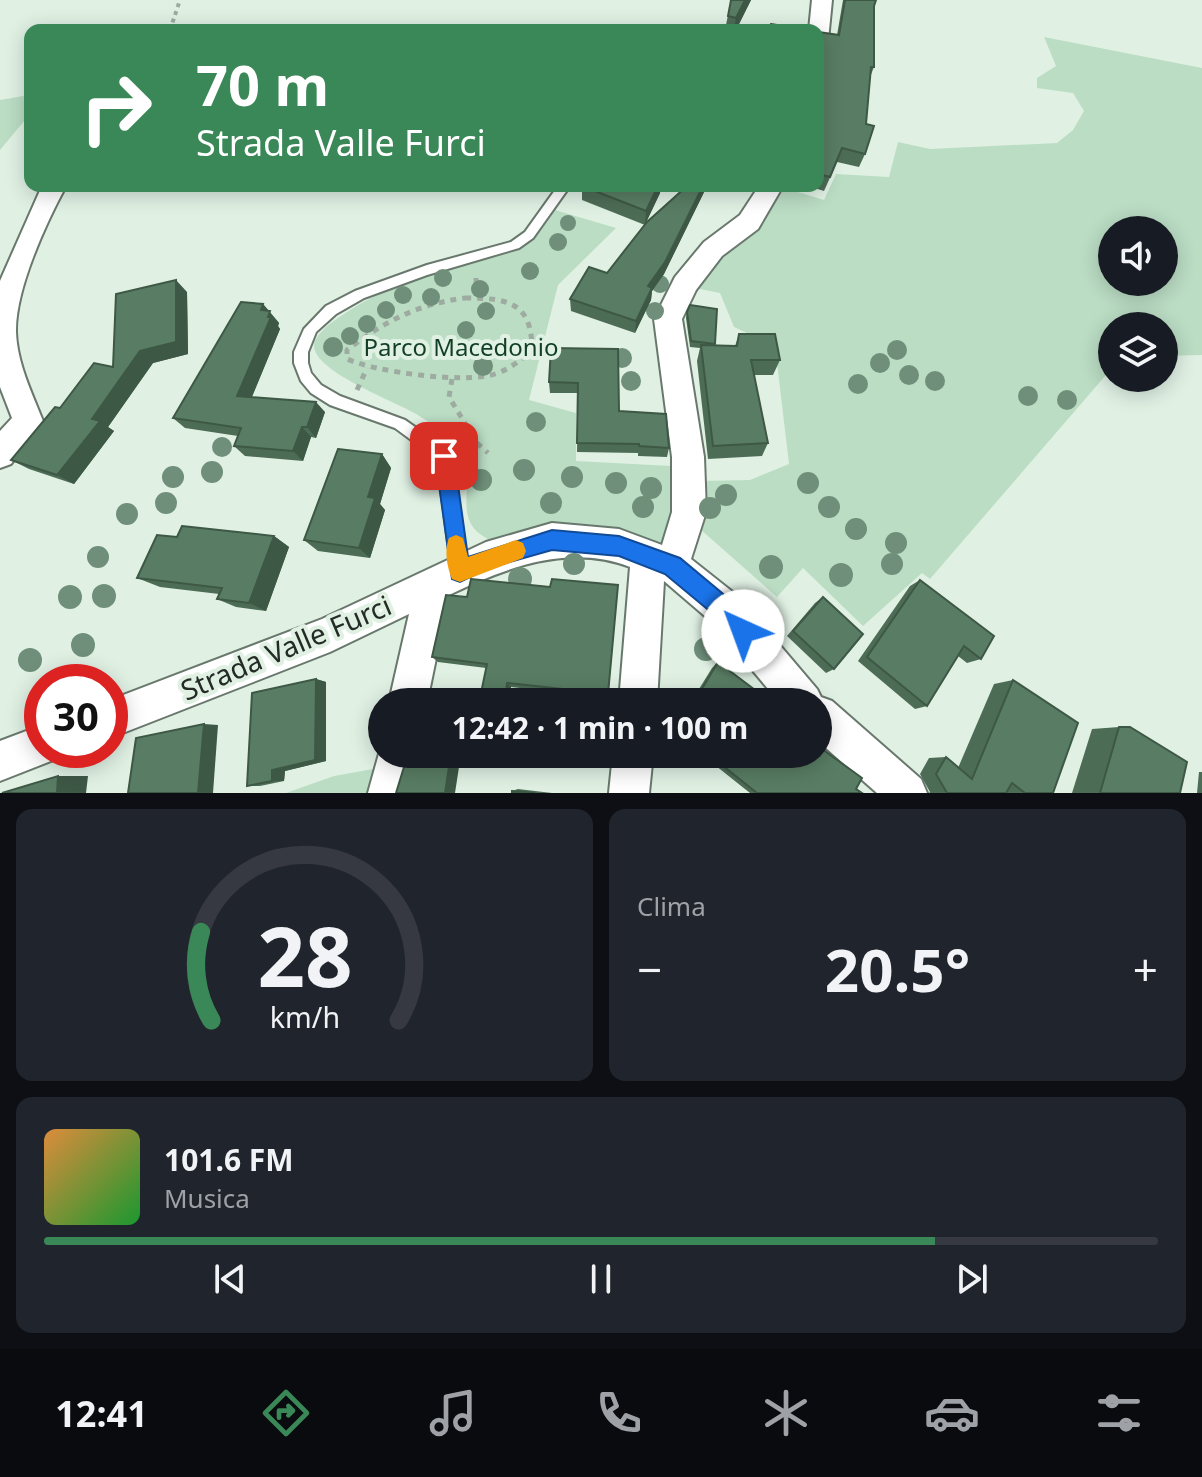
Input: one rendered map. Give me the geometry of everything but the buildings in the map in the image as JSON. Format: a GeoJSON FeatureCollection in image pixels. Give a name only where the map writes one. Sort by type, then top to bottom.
{"type":"FeatureCollection","features":[{"type":"Feature","properties":{"kind":"street"},"geometry":{"type":"LineString","coordinates":[[820,24],[822,0]]}},
{"type":"Feature","properties":{"kind":"street"},"geometry":{"type":"LineString","coordinates":[[0,454],[28,421],[5,357],[1,327],[25,249],[51,192]]}},
{"type":"Feature","properties":{"kind":"street"},"geometry":{"type":"LineString","coordinates":[[640,688],[660,561],[689,512],[688,457],[668,319],[685,284],[713,249],[749,222],[767,192]]}},
{"type":"Feature","properties":{"kind":"street","name":"Strada Valle Furci"},"geometry":{"type":"LineString","coordinates":[[128,712],[330,634],[486,559],[552,540],[619,546],[660,561],[726,610],[792,688]]}},
{"type":"Feature","properties":{"kind":"street"},"geometry":{"type":"LineString","coordinates":[[412,688],[447,578]]}},
{"type":"Feature","properties":{"kind":"street"},"geometry":{"type":"LineString","coordinates":[[832,727],[907,793]]}},
{"type":"Feature","properties":{"kind":"street"},"geometry":{"type":"LineString","coordinates":[[0,761],[24,752]]}},
{"type":"Feature","properties":{"kind":"street"},"geometry":{"type":"LineString","coordinates":[[388,793],[394,768]]}},
{"type":"Feature","properties":{"kind":"street"},"geometry":{"type":"LineString","coordinates":[[629,793],[632,768]]}},
{"type":"Feature","properties":{"kind":"lane"},"geometry":{"type":"LineString","coordinates":[[447,578],[444,456],[401,424],[318,392],[305,378],[300,357],[311,327],[339,307],[389,280],[515,245],[529,235],[560,192]]}},
{"type":"Feature","properties":{"kind":"path"},"geometry":{"type":"LineString","coordinates":[[172,24],[180,0]]}},
{"type":"Feature","properties":{"kind":"path"},"geometry":{"type":"LineString","coordinates":[[476,278],[477,298]]}},
{"type":"Feature","properties":{"kind":"path"},"geometry":{"type":"LineString","coordinates":[[491,297],[515,303],[533,328],[532,350],[507,369],[474,379],[452,379],[395,367],[367,368],[347,359],[347,350],[382,324],[423,305],[477,298],[491,297]]}},
{"type":"Feature","properties":{"kind":"path"},"geometry":{"type":"LineString","coordinates":[[350,405],[367,368]]}},
{"type":"Feature","properties":{"kind":"path"},"geometry":{"type":"LineString","coordinates":[[452,379],[449,397],[477,443],[488,453]]}},
{"type":"Feature","properties":{"kind":"green space"},"geometry":{"type":"Polygon","coordinates":[[[1044,37],[1202,68],[1202,355],[1178,356],[1178,312],[1098,312],[1098,384],[930,579],[922,573],[863,626],[803,568],[777,597],[700,529],[700,481],[750,480],[789,464],[775,346],[734,327],[720,293],[690,287],[740,237],[759,224],[782,192],[798,192],[824,200],[836,174],[889,177],[898,142],[930,149],[1057,143],[1073,130],[1084,111],[1073,93],[1037,88],[1037,78],[1056,66],[1044,37]]]}},
{"type":"Feature","properties":{"kind":"green space"},"geometry":{"type":"Polygon","coordinates":[[[24,96],[24,121],[0,150],[0,100],[24,96]]]}},
{"type":"Feature","properties":{"kind":"green space","name":"Parco Macedonio"},"geometry":{"type":"Polygon","coordinates":[[[555,210],[616,228],[558,285],[529,400],[576,413],[576,461],[671,466],[671,511],[662,548],[501,544],[484,537],[468,517],[466,467],[462,453],[454,442],[416,414],[335,372],[315,350],[316,339],[323,330],[359,305],[409,281],[509,252],[533,237],[555,210]]]}},
{"type":"Feature","properties":{"kind":"green space"},"geometry":{"type":"Polygon","coordinates":[[[373,769],[367,793],[286,793],[334,776],[373,769]]]}},
{"type":"Feature","properties":{"kind":"slow traffic"},"geometry":{"type":"LineString","coordinates":[[456,545],[460,572],[486,559],[516,551]]}},
{"type":"Feature","properties":{"kind":"route"},"geometry":{"type":"LineString","coordinates":[[444,456],[460,572],[486,559],[552,540],[619,546],[672,566],[726,610],[743,631]]}}]}
